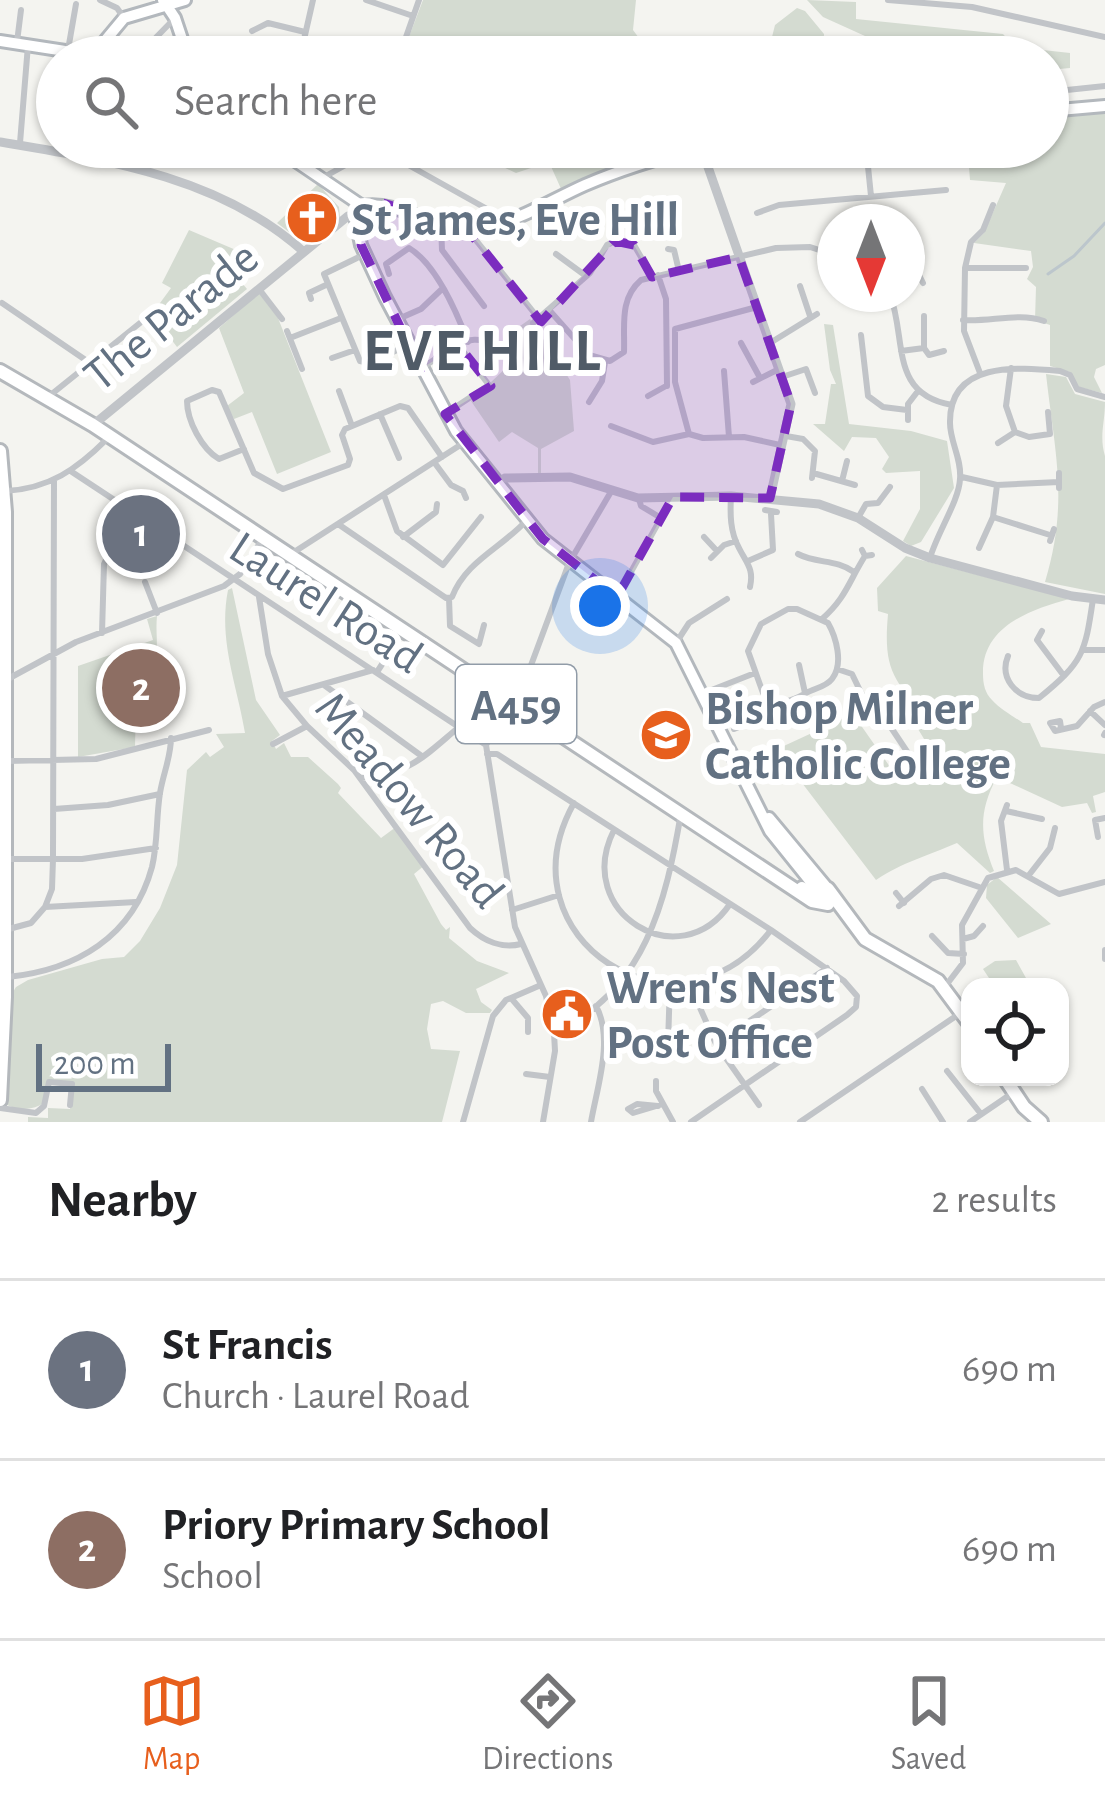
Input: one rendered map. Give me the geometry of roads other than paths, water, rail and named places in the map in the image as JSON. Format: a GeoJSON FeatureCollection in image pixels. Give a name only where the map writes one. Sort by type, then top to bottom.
{"type":"FeatureCollection","features":[{"type":"Feature","properties":{"kind":"main road"},"geometry":{"type":"LineString","coordinates":[[112,36],[124,18],[185,0]]}},
{"type":"Feature","properties":{"kind":"main road"},"geometry":{"type":"LineString","coordinates":[[168,8],[179,36]]}},
{"type":"Feature","properties":{"kind":"main road"},"geometry":{"type":"LineString","coordinates":[[0,40],[36,46]]}},
{"type":"Feature","properties":{"kind":"main road"},"geometry":{"type":"LineString","coordinates":[[1069,109],[1105,106]]}},
{"type":"Feature","properties":{"kind":"main road"},"geometry":{"type":"LineString","coordinates":[[308,168],[358,209],[466,229],[507,220],[636,168]]}},
{"type":"Feature","properties":{"kind":"main road"},"geometry":{"type":"LineString","coordinates":[[358,209],[359,236],[445,414],[504,482],[526,521],[569,563],[676,643],[770,831],[823,891]]}},
{"type":"Feature","properties":{"kind":"main road","name":"A459"},"geometry":{"type":"LineString","coordinates":[[0,371],[110,436],[812,902],[823,891],[865,938],[944,988],[961,1011]]}},
{"type":"Feature","properties":{"kind":"main road"},"geometry":{"type":"LineString","coordinates":[[0,451],[4,540],[0,1104]]}},
{"type":"Feature","properties":{"kind":"main road"},"geometry":{"type":"LineString","coordinates":[[2,489],[4,540]]}},
{"type":"Feature","properties":{"kind":"main road"},"geometry":{"type":"LineString","coordinates":[[755,802],[799,853],[823,891]]}},
{"type":"Feature","properties":{"kind":"main road"},"geometry":{"type":"LineString","coordinates":[[799,853],[796,858],[823,891]]}},
{"type":"Feature","properties":{"kind":"main road"},"geometry":{"type":"LineString","coordinates":[[1010,1086],[1041,1122]]}},
{"type":"Feature","properties":{"kind":"street"},"geometry":{"type":"LineString","coordinates":[[100,0],[117,8],[124,18]]}},
{"type":"Feature","properties":{"kind":"street"},"geometry":{"type":"LineString","coordinates":[[304,36],[313,0]]}},
{"type":"Feature","properties":{"kind":"street"},"geometry":{"type":"LineString","coordinates":[[366,0],[413,16]]}},
{"type":"Feature","properties":{"kind":"street"},"geometry":{"type":"LineString","coordinates":[[406,36],[419,0]]}},
{"type":"Feature","properties":{"kind":"street"},"geometry":{"type":"LineString","coordinates":[[888,0],[972,7],[1105,37]]}},
{"type":"Feature","properties":{"kind":"street"},"geometry":{"type":"LineString","coordinates":[[70,36],[76,4]]}},
{"type":"Feature","properties":{"kind":"street"},"geometry":{"type":"LineString","coordinates":[[150,36],[168,8]]}},
{"type":"Feature","properties":{"kind":"street"},"geometry":{"type":"LineString","coordinates":[[20,145],[21,10]]}},
{"type":"Feature","properties":{"kind":"street"},"geometry":{"type":"LineString","coordinates":[[252,31],[268,23],[305,32]]}},
{"type":"Feature","properties":{"kind":"street"},"geometry":{"type":"LineString","coordinates":[[1069,90],[1105,86]]}},
{"type":"Feature","properties":{"kind":"street"},"geometry":{"type":"LineString","coordinates":[[0,142],[36,148]]}},
{"type":"Feature","properties":{"kind":"street"},"geometry":{"type":"LineString","coordinates":[[142,168],[263,218],[304,252]]}},
{"type":"Feature","properties":{"kind":"street"},"geometry":{"type":"LineString","coordinates":[[323,178],[341,168]]}},
{"type":"Feature","properties":{"kind":"street"},"geometry":{"type":"LineString","coordinates":[[415,168],[507,220]]}},
{"type":"Feature","properties":{"kind":"street"},"geometry":{"type":"LineString","coordinates":[[708,168],[792,408],[770,498]]}},
{"type":"Feature","properties":{"kind":"street"},"geometry":{"type":"LineString","coordinates":[[868,168],[871,196]]}},
{"type":"Feature","properties":{"kind":"street"},"geometry":{"type":"LineString","coordinates":[[759,210],[946,190]]}},
{"type":"Feature","properties":{"kind":"street"},"geometry":{"type":"LineString","coordinates":[[980,373],[963,320],[965,268],[968,249],[983,230],[993,205]]}},
{"type":"Feature","properties":{"kind":"street","name":"The Parade"},"geometry":{"type":"LineString","coordinates":[[93,425],[358,209]]}},
{"type":"Feature","properties":{"kind":"street"},"geometry":{"type":"LineString","coordinates":[[441,225],[442,250],[484,306]]}},
{"type":"Feature","properties":{"kind":"street"},"geometry":{"type":"LineString","coordinates":[[466,229],[536,321],[586,276],[607,245],[620,240],[634,245],[666,299],[665,373],[689,434],[695,438],[802,439],[815,451],[813,476],[855,485]]}},
{"type":"Feature","properties":{"kind":"street"},"geometry":{"type":"LineString","coordinates":[[389,274],[386,264],[412,245],[451,300],[468,342]]}},
{"type":"Feature","properties":{"kind":"street"},"geometry":{"type":"LineString","coordinates":[[550,310],[589,355],[605,361],[619,358],[624,352],[627,299],[637,283],[776,248],[817,250]]}},
{"type":"Feature","properties":{"kind":"street"},"geometry":{"type":"LineString","coordinates":[[668,249],[676,253],[679,271]]}},
{"type":"Feature","properties":{"kind":"street"},"geometry":{"type":"LineString","coordinates":[[556,254],[586,276]]}},
{"type":"Feature","properties":{"kind":"street"},"geometry":{"type":"LineString","coordinates":[[362,267],[355,255],[324,274],[360,361],[368,363],[408,345]]}},
{"type":"Feature","properties":{"kind":"street"},"geometry":{"type":"LineString","coordinates":[[965,268],[1025,271]]}},
{"type":"Feature","properties":{"kind":"street"},"geometry":{"type":"LineString","coordinates":[[302,285],[310,296],[328,284]]}},
{"type":"Feature","properties":{"kind":"street"},"geometry":{"type":"LineString","coordinates":[[770,343],[814,315],[799,297],[800,286]]}},
{"type":"Feature","properties":{"kind":"street"},"geometry":{"type":"LineString","coordinates":[[259,288],[282,319]]}},
{"type":"Feature","properties":{"kind":"street"},"geometry":{"type":"LineString","coordinates":[[396,320],[421,309],[442,289]]}},
{"type":"Feature","properties":{"kind":"street"},"geometry":{"type":"LineString","coordinates":[[2,303],[90,363]]}},
{"type":"Feature","properties":{"kind":"street"},"geometry":{"type":"LineString","coordinates":[[671,384],[675,328],[757,307]]}},
{"type":"Feature","properties":{"kind":"street"},"geometry":{"type":"LineString","coordinates":[[896,312],[904,371],[918,391],[952,405]]}},
{"type":"Feature","properties":{"kind":"street"},"geometry":{"type":"LineString","coordinates":[[963,320],[1033,313],[1045,321]]}},
{"type":"Feature","properties":{"kind":"street"},"geometry":{"type":"LineString","coordinates":[[924,316],[924,348],[929,355],[944,351]]}},
{"type":"Feature","properties":{"kind":"street"},"geometry":{"type":"LineString","coordinates":[[302,369],[289,334],[341,318]]}},
{"type":"Feature","properties":{"kind":"street"},"geometry":{"type":"LineString","coordinates":[[48,397],[140,323]]}},
{"type":"Feature","properties":{"kind":"street"},"geometry":{"type":"LineString","coordinates":[[861,335],[868,396],[883,407],[907,410]]}},
{"type":"Feature","properties":{"kind":"street"},"geometry":{"type":"LineString","coordinates":[[420,369],[459,346],[484,338],[510,362]]}},
{"type":"Feature","properties":{"kind":"street"},"geometry":{"type":"LineString","coordinates":[[740,342],[756,379],[806,369],[815,393]]}},
{"type":"Feature","properties":{"kind":"street"},"geometry":{"type":"LineString","coordinates":[[445,414],[485,390],[488,382],[459,346]]}},
{"type":"Feature","properties":{"kind":"street"},"geometry":{"type":"LineString","coordinates":[[901,351],[924,348]]}},
{"type":"Feature","properties":{"kind":"street"},"geometry":{"type":"LineString","coordinates":[[343,366],[335,357],[355,350]]}},
{"type":"Feature","properties":{"kind":"street"},"geometry":{"type":"LineString","coordinates":[[593,402],[605,361]]}},
{"type":"Feature","properties":{"kind":"street"},"geometry":{"type":"LineString","coordinates":[[1011,368],[1006,406],[1016,432],[1028,437],[1051,436],[1048,412]]}},
{"type":"Feature","properties":{"kind":"street"},"geometry":{"type":"LineString","coordinates":[[930,558],[938,528],[959,490],[961,477],[950,429],[952,405],[967,382],[980,373],[1011,368],[1064,371],[1077,389],[1105,398]]}},
{"type":"Feature","properties":{"kind":"street"},"geometry":{"type":"LineString","coordinates":[[724,370],[729,437]]}},
{"type":"Feature","properties":{"kind":"street"},"geometry":{"type":"LineString","coordinates":[[648,397],[671,384]]}},
{"type":"Feature","properties":{"kind":"street"},"geometry":{"type":"LineString","coordinates":[[244,449],[220,459],[213,457],[194,427],[187,401],[212,390],[219,392],[259,478],[289,489],[348,465],[342,435],[400,406],[408,408],[442,457]]}},
{"type":"Feature","properties":{"kind":"street"},"geometry":{"type":"LineString","coordinates":[[339,391],[352,426]]}},
{"type":"Feature","properties":{"kind":"street"},"geometry":{"type":"LineString","coordinates":[[908,420],[911,397],[918,391]]}},
{"type":"Feature","properties":{"kind":"street"},"geometry":{"type":"LineString","coordinates":[[380,414],[399,458]]}},
{"type":"Feature","properties":{"kind":"street"},"geometry":{"type":"LineString","coordinates":[[618,426],[653,442],[689,434]]}},
{"type":"Feature","properties":{"kind":"street"},"geometry":{"type":"LineString","coordinates":[[1000,440],[1016,432]]}},
{"type":"Feature","properties":{"kind":"street"},"geometry":{"type":"LineString","coordinates":[[2,489],[72,472],[110,436]]}},
{"type":"Feature","properties":{"kind":"street"},"geometry":{"type":"LineString","coordinates":[[290,555],[465,442]]}},
{"type":"Feature","properties":{"kind":"street"},"geometry":{"type":"LineString","coordinates":[[842,481],[847,461]]}},
{"type":"Feature","properties":{"kind":"street"},"geometry":{"type":"LineString","coordinates":[[434,462],[466,499]]}},
{"type":"Feature","properties":{"kind":"street","name":"Laurel Road"},"geometry":{"type":"LineString","coordinates":[[72,472],[844,980],[858,1000],[856,1007],[744,1085]]}},
{"type":"Feature","properties":{"kind":"street"},"geometry":{"type":"LineString","coordinates":[[504,482],[570,477],[638,498],[731,496],[819,504],[858,518],[930,558],[1099,599],[1085,650],[1040,698],[1028,697],[1006,678],[1008,656]]}},
{"type":"Feature","properties":{"kind":"street"},"geometry":{"type":"LineString","coordinates":[[961,477],[997,485],[1059,481]]}},
{"type":"Feature","properties":{"kind":"street"},"geometry":{"type":"LineString","coordinates":[[1,930],[31,923],[52,889],[54,480]]}},
{"type":"Feature","properties":{"kind":"street"},"geometry":{"type":"LineString","coordinates":[[978,543],[993,517],[997,485]]}},
{"type":"Feature","properties":{"kind":"street"},"geometry":{"type":"LineString","coordinates":[[858,518],[866,504],[878,503],[890,487]]}},
{"type":"Feature","properties":{"kind":"street"},"geometry":{"type":"LineString","coordinates":[[543,1122],[554,1033],[512,910],[487,749],[541,647],[569,563],[612,490]]}},
{"type":"Feature","properties":{"kind":"street"},"geometry":{"type":"LineString","coordinates":[[384,495],[397,531],[441,568],[478,529],[482,517]]}},
{"type":"Feature","properties":{"kind":"street"},"geometry":{"type":"LineString","coordinates":[[731,496],[730,518],[752,574],[750,587]]}},
{"type":"Feature","properties":{"kind":"street"},"geometry":{"type":"LineString","coordinates":[[617,597],[661,518],[641,506],[638,498]]}},
{"type":"Feature","properties":{"kind":"street"},"geometry":{"type":"LineString","coordinates":[[403,537],[434,515],[437,504]]}},
{"type":"Feature","properties":{"kind":"street"},"geometry":{"type":"LineString","coordinates":[[103,632],[104,564],[130,510]]}},
{"type":"Feature","properties":{"kind":"street"},"geometry":{"type":"LineString","coordinates":[[748,561],[770,554],[775,547],[771,512]]}},
{"type":"Feature","properties":{"kind":"street"},"geometry":{"type":"LineString","coordinates":[[993,517],[1051,535]]}},
{"type":"Feature","properties":{"kind":"street"},"geometry":{"type":"LineString","coordinates":[[484,625],[481,646],[450,626],[449,598],[465,571],[526,521]]}},
{"type":"Feature","properties":{"kind":"street"},"geometry":{"type":"LineString","coordinates":[[338,524],[449,598]]}},
{"type":"Feature","properties":{"kind":"street"},"geometry":{"type":"LineString","coordinates":[[704,537],[714,555],[736,541]]}},
{"type":"Feature","properties":{"kind":"street"},"geometry":{"type":"LineString","coordinates":[[2,686],[54,652],[235,579],[264,538]]}},
{"type":"Feature","properties":{"kind":"street"},"geometry":{"type":"LineString","coordinates":[[804,554],[840,563],[854,572]]}},
{"type":"Feature","properties":{"kind":"street"},"geometry":{"type":"LineString","coordinates":[[822,619],[846,596],[866,554]]}},
{"type":"Feature","properties":{"kind":"street"},"geometry":{"type":"LineString","coordinates":[[146,582],[158,613]]}},
{"type":"Feature","properties":{"kind":"street","name":"Meadow Road"},"geometry":{"type":"LineString","coordinates":[[259,596],[268,655],[282,696],[360,778],[470,928],[491,942],[521,944]]}},
{"type":"Feature","properties":{"kind":"street"},"geometry":{"type":"LineString","coordinates":[[676,643],[689,623],[720,600]]}},
{"type":"Feature","properties":{"kind":"street"},"geometry":{"type":"LineString","coordinates":[[791,609],[822,619],[836,640],[837,669],[827,684],[788,702],[772,701],[763,693],[748,651],[761,624],[791,609]]}},
{"type":"Feature","properties":{"kind":"street"},"geometry":{"type":"LineString","coordinates":[[1027,642],[1037,640],[1042,631]]}},
{"type":"Feature","properties":{"kind":"street"},"geometry":{"type":"LineString","coordinates":[[1037,640],[1064,676]]}},
{"type":"Feature","properties":{"kind":"street"},"geometry":{"type":"LineString","coordinates":[[1085,650],[1105,650]]}},
{"type":"Feature","properties":{"kind":"street"},"geometry":{"type":"LineString","coordinates":[[282,696],[375,671],[390,652]]}},
{"type":"Feature","properties":{"kind":"street"},"geometry":{"type":"LineString","coordinates":[[837,669],[852,674],[866,703],[888,723],[899,747],[910,756]]}},
{"type":"Feature","properties":{"kind":"street"},"geometry":{"type":"LineString","coordinates":[[795,670],[805,693]]}},
{"type":"Feature","properties":{"kind":"street"},"geometry":{"type":"LineString","coordinates":[[704,693],[755,673]]}},
{"type":"Feature","properties":{"kind":"street"},"geometry":{"type":"LineString","coordinates":[[324,685],[423,757]]}},
{"type":"Feature","properties":{"kind":"street"},"geometry":{"type":"LineString","coordinates":[[735,725],[763,716],[772,701]]}},
{"type":"Feature","properties":{"kind":"street"},"geometry":{"type":"LineString","coordinates":[[1061,728],[1077,726],[1105,702]]}},
{"type":"Feature","properties":{"kind":"street"},"geometry":{"type":"LineString","coordinates":[[1090,711],[1104,731]]}},
{"type":"Feature","properties":{"kind":"street"},"geometry":{"type":"LineString","coordinates":[[273,744],[307,726]]}},
{"type":"Feature","properties":{"kind":"street"},"geometry":{"type":"LineString","coordinates":[[360,778],[411,768],[459,728]]}},
{"type":"Feature","properties":{"kind":"street"},"geometry":{"type":"LineString","coordinates":[[4,761],[96,760],[209,730]]}},
{"type":"Feature","properties":{"kind":"street"},"geometry":{"type":"LineString","coordinates":[[2,976],[26,977],[84,958],[110,939],[136,902],[155,848],[171,738]]}},
{"type":"Feature","properties":{"kind":"street"},"geometry":{"type":"LineString","coordinates":[[54,809],[108,806],[160,794]]}},
{"type":"Feature","properties":{"kind":"street"},"geometry":{"type":"LineString","coordinates":[[574,803],[556,846],[559,895],[581,940],[625,974],[689,983],[729,969],[771,930]]}},
{"type":"Feature","properties":{"kind":"street"},"geometry":{"type":"LineString","coordinates":[[1007,870],[1001,835],[1006,808],[1037,815]]}},
{"type":"Feature","properties":{"kind":"street"},"geometry":{"type":"LineString","coordinates":[[554,1033],[596,1006],[625,974],[651,933],[672,867],[681,812]]}},
{"type":"Feature","properties":{"kind":"street"},"geometry":{"type":"LineString","coordinates":[[1098,837],[1094,817],[1105,818]]}},
{"type":"Feature","properties":{"kind":"street"},"geometry":{"type":"LineString","coordinates":[[614,830],[603,856],[609,895],[627,920],[651,933],[676,935],[701,929],[730,904]]}},
{"type":"Feature","properties":{"kind":"street"},"geometry":{"type":"LineString","coordinates":[[1030,875],[1057,833]]}},
{"type":"Feature","properties":{"kind":"street"},"geometry":{"type":"LineString","coordinates":[[4,860],[104,857],[155,848]]}},
{"type":"Feature","properties":{"kind":"street"},"geometry":{"type":"LineString","coordinates":[[944,988],[959,971],[964,920],[988,878],[1007,870],[1030,875],[1059,894],[1105,882]]}},
{"type":"Feature","properties":{"kind":"street"},"geometry":{"type":"LineString","coordinates":[[896,892],[902,904],[944,874],[980,887]]}},
{"type":"Feature","properties":{"kind":"street"},"geometry":{"type":"LineString","coordinates":[[512,910],[559,895]]}},
{"type":"Feature","properties":{"kind":"street"},"geometry":{"type":"LineString","coordinates":[[45,907],[136,902]]}},
{"type":"Feature","properties":{"kind":"street"},"geometry":{"type":"LineString","coordinates":[[963,939],[982,931]]}},
{"type":"Feature","properties":{"kind":"street"},"geometry":{"type":"LineString","coordinates":[[927,950],[934,940],[948,953],[964,954]]}},
{"type":"Feature","properties":{"kind":"street"},"geometry":{"type":"LineString","coordinates":[[716,1044],[827,968]]}},
{"type":"Feature","properties":{"kind":"street"},"geometry":{"type":"LineString","coordinates":[[2,976],[26,977]]}},
{"type":"Feature","properties":{"kind":"street"},"geometry":{"type":"LineString","coordinates":[[668,1045],[670,983]]}},
{"type":"Feature","properties":{"kind":"street"},"geometry":{"type":"LineString","coordinates":[[689,983],[716,1044],[759,1105]]}},
{"type":"Feature","properties":{"kind":"street"},"geometry":{"type":"LineString","coordinates":[[465,1122],[493,1016],[511,998],[541,986]]}},
{"type":"Feature","properties":{"kind":"street"},"geometry":{"type":"LineString","coordinates":[[511,998],[528,1018],[528,1032]]}},
{"type":"Feature","properties":{"kind":"street"},"geometry":{"type":"LineString","coordinates":[[591,1122],[603,1055],[596,1006]]}},
{"type":"Feature","properties":{"kind":"street"},"geometry":{"type":"LineString","coordinates":[[800,1122],[961,1021]]}},
{"type":"Feature","properties":{"kind":"street"},"geometry":{"type":"LineString","coordinates":[[947,1071],[981,1114]]}},
{"type":"Feature","properties":{"kind":"street"},"geometry":{"type":"LineString","coordinates":[[526,1074],[550,1077]]}},
{"type":"Feature","properties":{"kind":"street"},"geometry":{"type":"LineString","coordinates":[[656,1081],[660,1105],[673,1122]]}},
{"type":"Feature","properties":{"kind":"street"},"geometry":{"type":"LineString","coordinates":[[0,1104],[36,1113],[44,1106],[49,1082],[72,1084],[70,1105]]}},
{"type":"Feature","properties":{"kind":"street"},"geometry":{"type":"LineString","coordinates":[[691,1122],[744,1085]]}},
{"type":"Feature","properties":{"kind":"street"},"geometry":{"type":"LineString","coordinates":[[922,1089],[943,1122]]}},
{"type":"Feature","properties":{"kind":"street"},"geometry":{"type":"LineString","coordinates":[[970,1122],[1014,1092]]}},
{"type":"Feature","properties":{"kind":"waterway"},"geometry":{"type":"LineString","coordinates":[[1048,274],[1074,256],[1105,223]]}},
{"type":"Feature","properties":{"kind":"place","name":"St James, Eve Hill"},"geometry":{"type":"Point","coordinates":[312,218]}},
{"type":"Feature","properties":{"kind":"place","name":"St Francis"},"geometry":{"type":"Point","coordinates":[141,534]}},
{"type":"Feature","properties":{"kind":"place","name":"Priory Primary School"},"geometry":{"type":"Point","coordinates":[141,688]}},
{"type":"Feature","properties":{"kind":"place","name":"Bishop Milner Catholic College"},"geometry":{"type":"Point","coordinates":[666,735]}},
{"type":"Feature","properties":{"kind":"place","name":"Wren's Nest Post Office"},"geometry":{"type":"Point","coordinates":[567,1014]}},
{"type":"Feature","properties":{"kind":"district","name":"EVE HILL"},"geometry":{"type":"Point","coordinates":[483,349]}}]}
